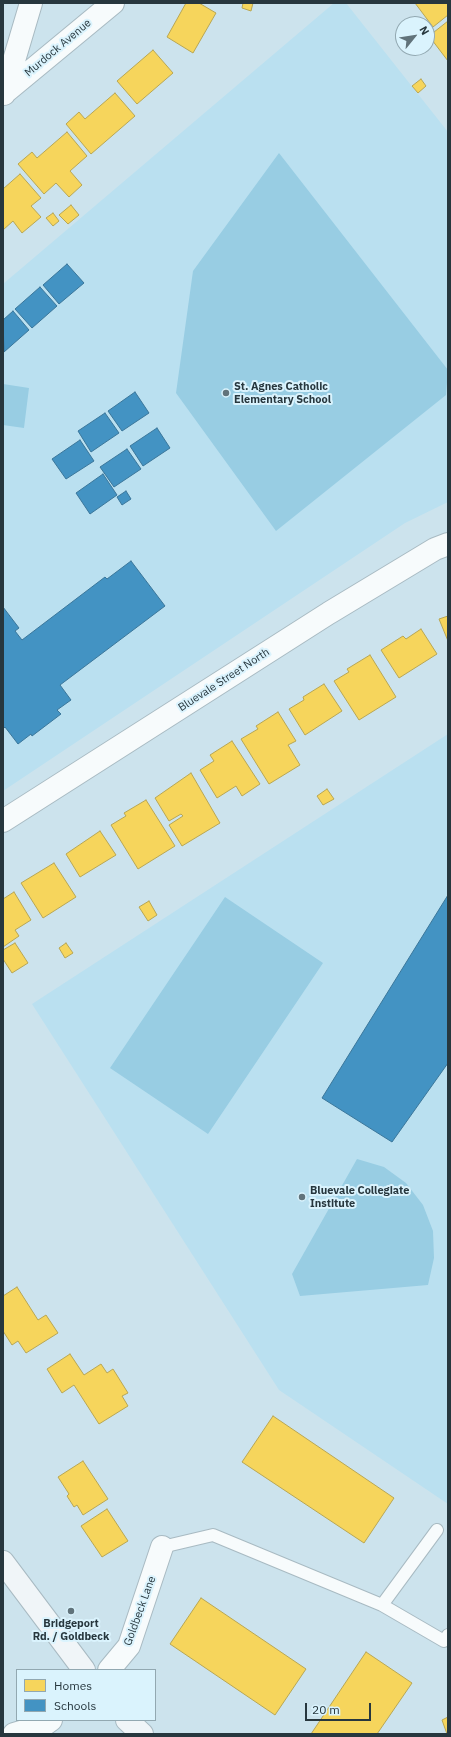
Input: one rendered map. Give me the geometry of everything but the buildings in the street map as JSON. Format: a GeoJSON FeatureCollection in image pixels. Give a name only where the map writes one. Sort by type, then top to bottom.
{"type":"FeatureCollection","features":[{"type":"Feature","properties":{"kind":"main road"},"geometry":{"type":"LineString","coordinates":[[3,1562],[83,1669]]}},
{"type":"Feature","properties":{"kind":"main road"},"geometry":{"type":"LineString","coordinates":[[128,1721],[142,1734]]}},
{"type":"Feature","properties":{"kind":"street","name":"Murdock Avenue"},"geometry":{"type":"LineString","coordinates":[[3,94],[31,3]]}},
{"type":"Feature","properties":{"kind":"street","name":"Murdock Avenue"},"geometry":{"type":"LineString","coordinates":[[3,94],[113,3]]}},
{"type":"Feature","properties":{"kind":"street","name":"Bluevale Street North"},"geometry":{"type":"LineString","coordinates":[[3,821],[329,613],[435,549],[448,544]]}},
{"type":"Feature","properties":{"kind":"street","name":"Goldbeck Lane"},"geometry":{"type":"LineString","coordinates":[[110,1669],[129,1646],[162,1547]]}},
{"type":"Feature","properties":{"kind":"street"},"geometry":{"type":"LineString","coordinates":[[14,1734],[44,1725],[50,1721]]}},
{"type":"Feature","properties":{"kind":"lane"},"geometry":{"type":"LineString","coordinates":[[382,1605],[437,1530]]}},
{"type":"Feature","properties":{"kind":"lane"},"geometry":{"type":"LineString","coordinates":[[162,1547],[213,1534],[382,1605],[444,1641],[448,1635]]}},
{"type":"Feature","properties":{"kind":"shaded area","name":"St. Agnes Catholic Elementary School"},"geometry":{"type":"Polygon","coordinates":[[[334,3],[346,3],[448,132],[448,502],[405,523],[3,791],[3,284],[334,3]]]}},
{"type":"Feature","properties":{"kind":"shaded area"},"geometry":{"type":"Polygon","coordinates":[[[279,153],[448,370],[446,395],[276,531],[176,393],[193,271],[279,153]]]}},
{"type":"Feature","properties":{"kind":"shaded area"},"geometry":{"type":"Polygon","coordinates":[[[3,384],[29,388],[24,428],[3,425],[3,384]]]}},
{"type":"Feature","properties":{"kind":"shaded area","name":"Bluevale Collegiate Institute"},"geometry":{"type":"Polygon","coordinates":[[[448,734],[448,1504],[279,1390],[32,1004],[448,734]]]}},
{"type":"Feature","properties":{"kind":"shaded area"},"geometry":{"type":"Polygon","coordinates":[[[225,897],[323,963],[208,1134],[110,1068],[225,897]]]}},
{"type":"Feature","properties":{"kind":"shaded area"},"geometry":{"type":"Polygon","coordinates":[[[357,1159],[384,1167],[406,1183],[423,1205],[433,1231],[434,1258],[428,1285],[300,1296],[292,1274],[357,1159]]]}},
{"type":"Feature","properties":{"kind":"place","name":"St. Agnes Catholic Elementary School"},"geometry":{"type":"Point","coordinates":[226,393]}},
{"type":"Feature","properties":{"kind":"place","name":"Bluevale Collegiate Institute"},"geometry":{"type":"Point","coordinates":[302,1197]}},
{"type":"Feature","properties":{"kind":"place","name":"Bridgeport Rd. / Goldbeck"},"geometry":{"type":"Point","coordinates":[71,1611]}}]}
